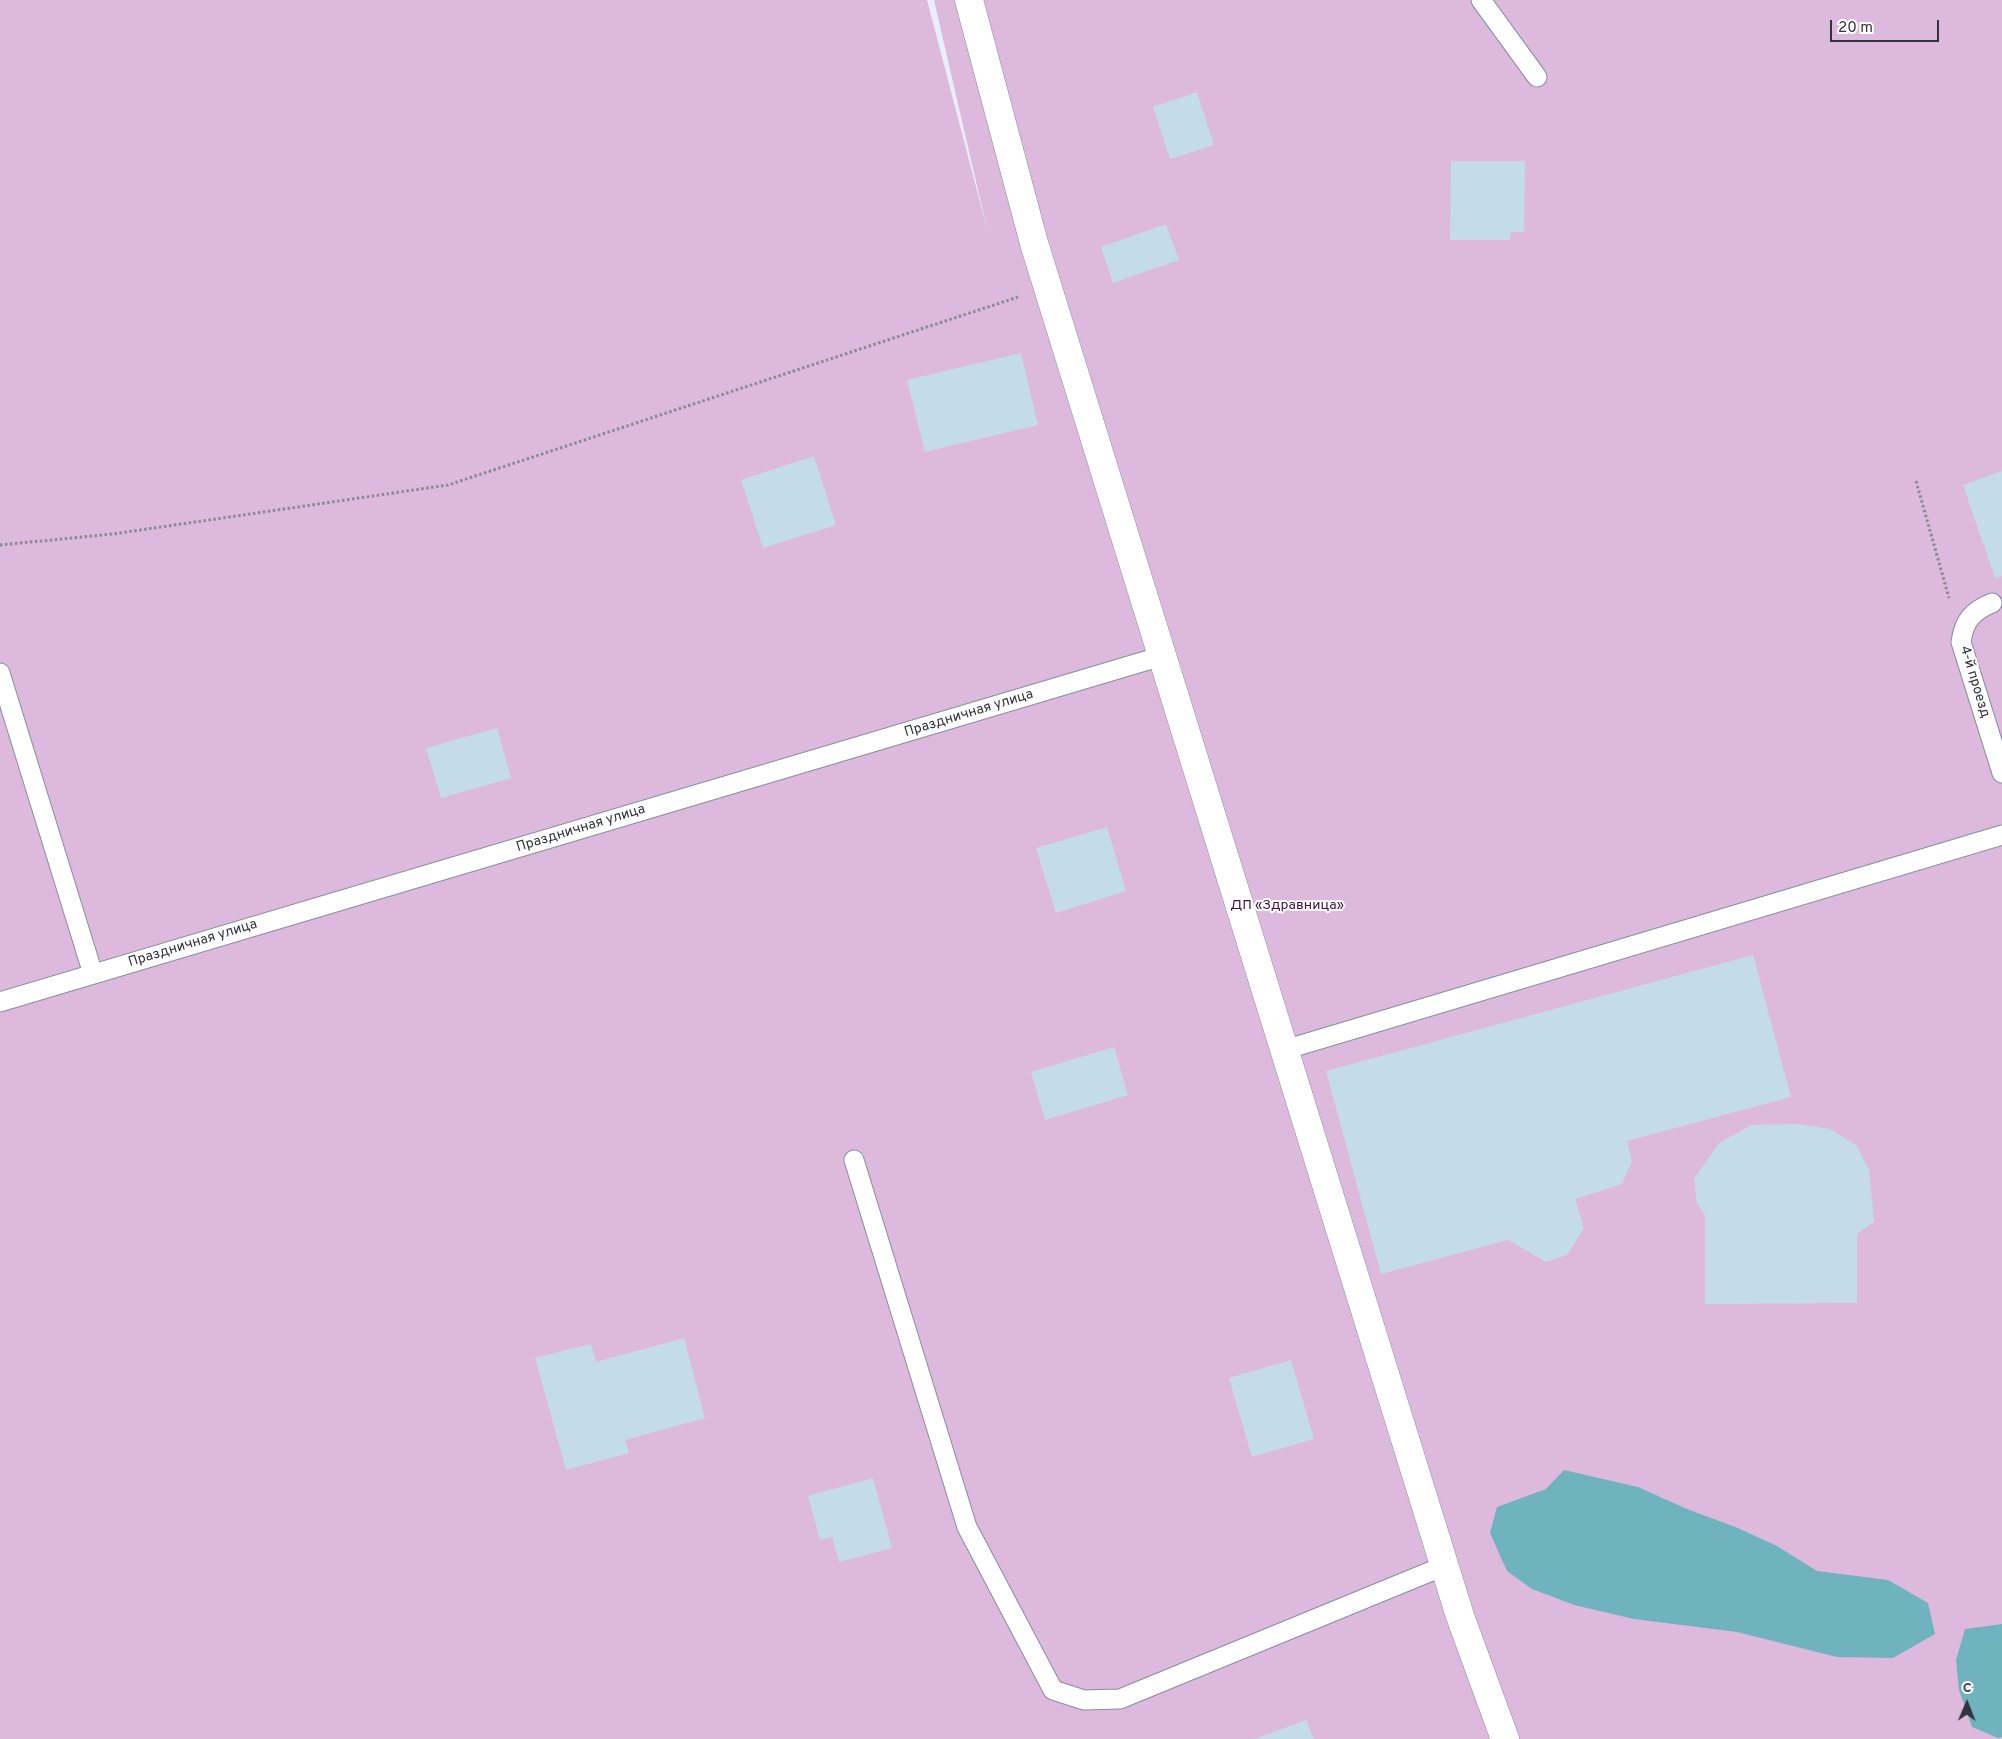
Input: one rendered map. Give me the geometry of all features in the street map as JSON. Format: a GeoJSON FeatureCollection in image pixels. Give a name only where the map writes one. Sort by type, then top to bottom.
{"type":"FeatureCollection","features":[{"type":"Feature","properties":{"kind":"street"},"geometry":{"type":"LineString","coordinates":[[969,0],[1048,288],[1444,1566],[1460,1616],[1505,1739]]}},
{"type":"Feature","properties":{"kind":"lane"},"geometry":{"type":"LineString","coordinates":[[1481,0],[1536,77]]}},
{"type":"Feature","properties":{"kind":"lane","name":"4-й проезд"},"geometry":{"type":"LineString","coordinates":[[1992,603],[1981,608],[1964,624],[1961,642],[2002,773]]}},
{"type":"Feature","properties":{"kind":"lane","name":"Праздничная улица"},"geometry":{"type":"LineString","coordinates":[[0,1002],[1162,656]]}},
{"type":"Feature","properties":{"kind":"lane"},"geometry":{"type":"LineString","coordinates":[[0,672],[93,974]]}},
{"type":"Feature","properties":{"kind":"lane"},"geometry":{"type":"LineString","coordinates":[[1284,1050],[2002,835]]}},
{"type":"Feature","properties":{"kind":"lane"},"geometry":{"type":"LineString","coordinates":[[854,1160],[967,1528],[1053,1690],[1084,1700],[1120,1699],[1444,1566]]}},
{"type":"Feature","properties":{"kind":"path"},"geometry":{"type":"LineString","coordinates":[[0,544],[113,534],[448,485],[1048,288]]}},
{"type":"Feature","properties":{"kind":"path"},"geometry":{"type":"LineString","coordinates":[[1916,481],[1961,642]]}},
{"type":"Feature","properties":{"kind":"green space","name":"ДП «Здравница»"},"geometry":{"type":"Polygon","coordinates":[[[0,0],[927,0],[987,229],[934,0],[2002,0],[2002,1739],[0,1739],[0,0]]]}},
{"type":"Feature","properties":{"kind":"water"},"geometry":{"type":"Polygon","coordinates":[[[1564,1470],[1638,1487],[1777,1546],[1817,1571],[1888,1580],[1928,1603],[1935,1634],[1893,1658],[1837,1657],[1737,1632],[1634,1619],[1574,1605],[1532,1589],[1507,1571],[1490,1533],[1497,1507],[1546,1489],[1564,1470]]]}},
{"type":"Feature","properties":{"kind":"water"},"geometry":{"type":"Polygon","coordinates":[[[2002,1624],[2002,1737],[1998,1738],[1972,1727],[1959,1690],[1956,1660],[1965,1629],[2002,1624]]]}},
{"type":"Feature","properties":{"kind":"building"},"geometry":{"type":"Polygon","coordinates":[[[1197,92],[1214,145],[1170,159],[1153,107],[1197,92]]]}},
{"type":"Feature","properties":{"kind":"building"},"geometry":{"type":"Polygon","coordinates":[[[1451,161],[1525,161],[1524,232],[1511,232],[1510,240],[1450,240],[1451,161]]]}},
{"type":"Feature","properties":{"kind":"building"},"geometry":{"type":"Polygon","coordinates":[[[1166,224],[1179,260],[1113,283],[1101,247],[1166,224]]]}},
{"type":"Feature","properties":{"kind":"building"},"geometry":{"type":"Polygon","coordinates":[[[1021,353],[1038,425],[925,452],[907,380],[1021,353]]]}},
{"type":"Feature","properties":{"kind":"building"},"geometry":{"type":"Polygon","coordinates":[[[814,456],[836,525],[763,548],[741,480],[814,456]]]}},
{"type":"Feature","properties":{"kind":"building"},"geometry":{"type":"Polygon","coordinates":[[[2002,471],[2002,576],[1995,578],[1963,485],[2002,471]]]}},
{"type":"Feature","properties":{"kind":"building"},"geometry":{"type":"Polygon","coordinates":[[[497,728],[511,778],[441,798],[426,748],[497,728]]]}},
{"type":"Feature","properties":{"kind":"building"},"geometry":{"type":"Polygon","coordinates":[[[1107,827],[1126,891],[1056,913],[1036,848],[1107,827]]]}},
{"type":"Feature","properties":{"kind":"building"},"geometry":{"type":"Polygon","coordinates":[[[1753,955],[1791,1097],[1627,1141],[1632,1161],[1622,1184],[1575,1199],[1584,1228],[1567,1255],[1546,1262],[1508,1240],[1381,1274],[1326,1071],[1753,955]]]}},
{"type":"Feature","properties":{"kind":"building"},"geometry":{"type":"Polygon","coordinates":[[[1114,1047],[1128,1095],[1045,1120],[1031,1072],[1114,1047]]]}},
{"type":"Feature","properties":{"kind":"building"},"geometry":{"type":"Polygon","coordinates":[[[1799,1124],[1830,1129],[1856,1145],[1869,1170],[1874,1222],[1857,1234],[1857,1303],[1705,1304],[1705,1216],[1697,1203],[1694,1179],[1718,1144],[1751,1125],[1799,1124]]]}},
{"type":"Feature","properties":{"kind":"building"},"geometry":{"type":"Polygon","coordinates":[[[684,1338],[705,1418],[625,1440],[629,1453],[566,1470],[535,1358],[591,1344],[596,1362],[684,1338]]]}},
{"type":"Feature","properties":{"kind":"building"},"geometry":{"type":"Polygon","coordinates":[[[1291,1360],[1314,1439],[1252,1457],[1229,1378],[1291,1360]]]}},
{"type":"Feature","properties":{"kind":"building"},"geometry":{"type":"Polygon","coordinates":[[[873,1478],[892,1548],[839,1562],[832,1537],[820,1540],[808,1496],[873,1478]]]}},
{"type":"Feature","properties":{"kind":"building"},"geometry":{"type":"Polygon","coordinates":[[[1306,1720],[1314,1739],[1255,1739],[1306,1720]]]}}]}
